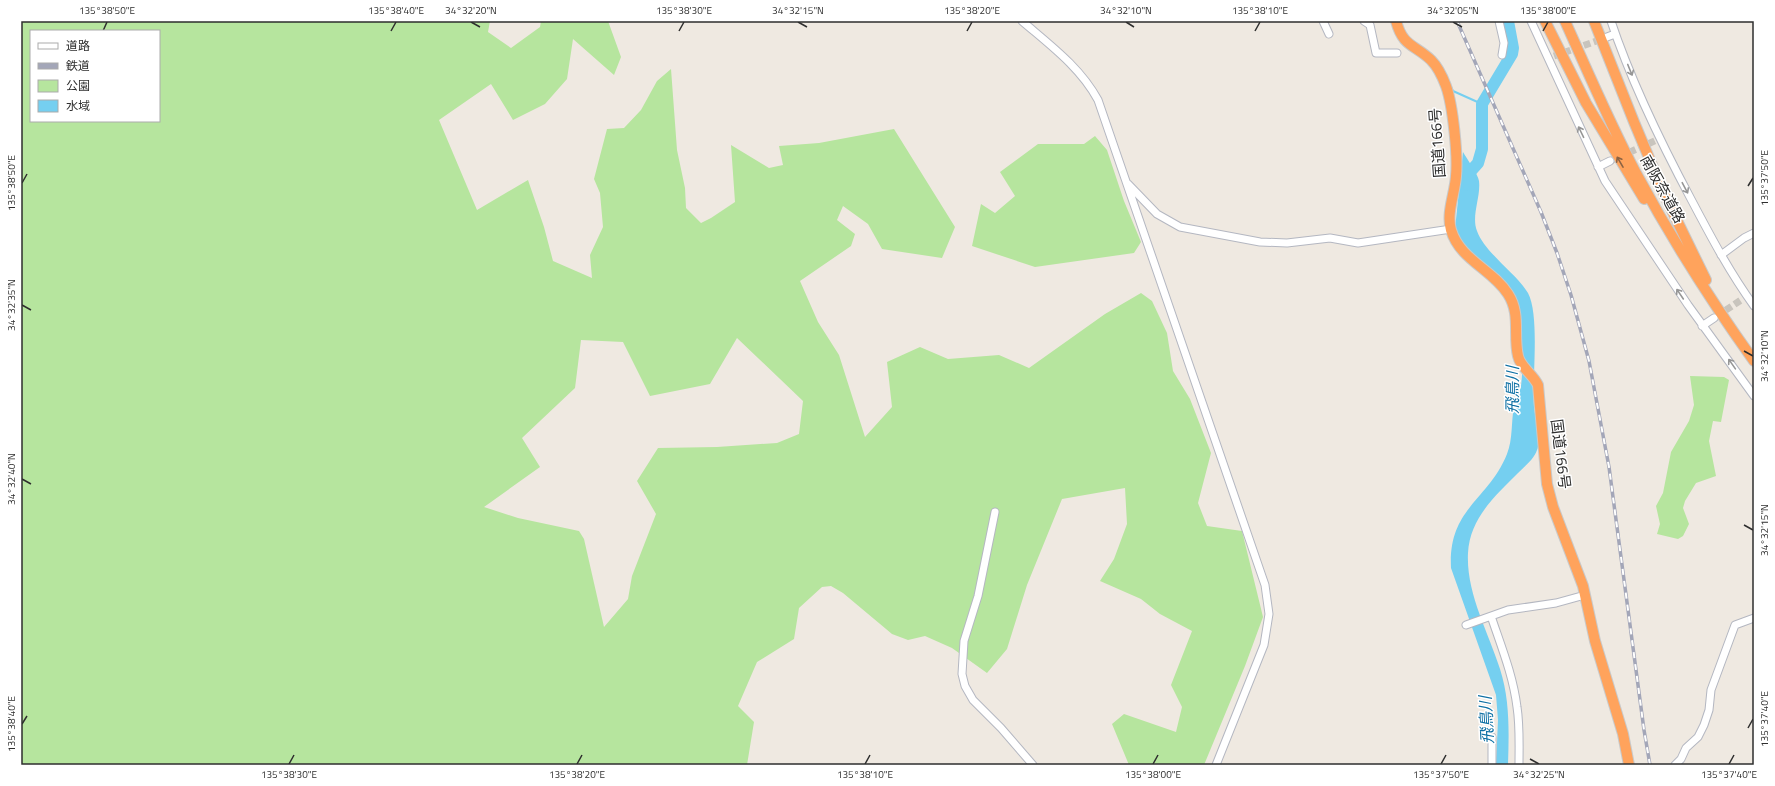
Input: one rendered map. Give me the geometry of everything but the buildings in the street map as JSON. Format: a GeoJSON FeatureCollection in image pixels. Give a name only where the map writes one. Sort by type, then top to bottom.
{"type":"FeatureCollection","features":[{"type":"Feature","properties":{"kind":"highway","name":"国道166号"},"geometry":{"type":"LineString","coordinates":[[1396,21],[1400,33],[1406,42],[1431,60],[1446,87],[1455,146],[1456,168],[1451,229],[1457,245],[1468,257],[1497,279],[1509,295],[1516,313],[1518,356],[1521,363],[1535,377],[1538,385],[1547,484],[1585,595],[1595,641],[1623,734],[1629,765]]}},
{"type":"Feature","properties":{"kind":"highway"},"geometry":{"type":"LineString","coordinates":[[1545,21],[1586,103],[1624,169],[1665,231],[1707,287]]}},
{"type":"Feature","properties":{"kind":"highway","name":"南阪奈道路"},"geometry":{"type":"LineString","coordinates":[[1565,21],[1601,102],[1636,173],[1754,361]]}},
{"type":"Feature","properties":{"kind":"highway","name":"南阪奈道路"},"geometry":{"type":"LineString","coordinates":[[1570,21],[1603,101],[1639,170],[1707,287],[1754,354]]}},
{"type":"Feature","properties":{"kind":"highway"},"geometry":{"type":"LineString","coordinates":[[1594,21],[1662,188],[1707,287]]}},
{"type":"Feature","properties":{"kind":"street"},"geometry":{"type":"LineString","coordinates":[[1022,21],[1075,67],[1098,100],[1265,585],[1269,614],[1265,640],[1216,765]]}},
{"type":"Feature","properties":{"kind":"street"},"geometry":{"type":"LineString","coordinates":[[1323,21],[1329,34]]}},
{"type":"Feature","properties":{"kind":"street"},"geometry":{"type":"LineString","coordinates":[[1364,21],[1370,25],[1376,53],[1397,53]]}},
{"type":"Feature","properties":{"kind":"street"},"geometry":{"type":"LineString","coordinates":[[1499,21],[1504,43],[1502,55]]}},
{"type":"Feature","properties":{"kind":"street"},"geometry":{"type":"LineString","coordinates":[[1531,21],[1547,59],[1605,181],[1702,326],[1718,345],[1754,396]]}},
{"type":"Feature","properties":{"kind":"street"},"geometry":{"type":"LineString","coordinates":[[1611,21],[1659,138],[1744,298],[1754,306]]}},
{"type":"Feature","properties":{"kind":"street"},"geometry":{"type":"LineString","coordinates":[[1607,37],[1616,34]]}},
{"type":"Feature","properties":{"kind":"street"},"geometry":{"type":"LineString","coordinates":[[1547,59],[1554,56]]}},
{"type":"Feature","properties":{"kind":"street"},"geometry":{"type":"LineString","coordinates":[[1598,167],[1610,161]]}},
{"type":"Feature","properties":{"kind":"street"},"geometry":{"type":"LineString","coordinates":[[1126,182],[1157,214],[1180,227],[1260,242],[1287,243],[1330,238],[1358,243],[1451,229]]}},
{"type":"Feature","properties":{"kind":"street"},"geometry":{"type":"LineString","coordinates":[[1721,255],[1744,238],[1754,233]]}},
{"type":"Feature","properties":{"kind":"street"},"geometry":{"type":"LineString","coordinates":[[1702,326],[1714,318]]}},
{"type":"Feature","properties":{"kind":"street"},"geometry":{"type":"LineString","coordinates":[[995,512],[978,596],[964,641],[962,674],[965,686],[973,700],[1001,728],[1033,765]]}},
{"type":"Feature","properties":{"kind":"street"},"geometry":{"type":"LineString","coordinates":[[1468,624],[1508,610],[1556,603],[1585,595]]}},
{"type":"Feature","properties":{"kind":"street"},"geometry":{"type":"LineString","coordinates":[[1487,617],[1510,670],[1518,708],[1519,765]]}},
{"type":"Feature","properties":{"kind":"street"},"geometry":{"type":"LineString","coordinates":[[1674,765],[1681,759],[1686,748],[1698,737],[1704,725],[1709,710],[1711,690],[1735,625],[1754,618]]}},
{"type":"Feature","properties":{"kind":"street"},"geometry":{"type":"LineString","coordinates":[[1492,738],[1492,765]]}},
{"type":"Feature","properties":{"kind":"green space"},"geometry":{"type":"Polygon","coordinates":[[[21,21],[490,21],[488,32],[511,48],[540,27],[541,21],[608,21],[621,57],[614,75],[573,39],[567,79],[545,104],[513,120],[491,84],[439,120],[477,210],[528,180],[544,227],[553,261],[592,278],[590,255],[603,227],[600,193],[594,179],[607,129],[624,128],[641,110],[657,81],[671,69],[677,150],[685,188],[686,208],[701,223],[735,202],[731,145],[769,168],[783,165],[779,146],[819,143],[894,129],[955,227],[942,258],[882,249],[868,224],[843,206],[837,220],[855,234],[851,246],[800,281],[818,322],[839,355],[865,437],[892,407],[887,362],[920,347],[948,359],[999,355],[1029,368],[1105,314],[1141,293],[1152,301],[1167,333],[1173,371],[1190,399],[1211,453],[1198,503],[1207,526],[1242,531],[1263,617],[1245,666],[1204,765],[1129,765],[1112,724],[1124,714],[1176,732],[1182,707],[1171,685],[1192,631],[1160,614],[1141,599],[1100,581],[1114,559],[1127,524],[1125,488],[1062,499],[1027,585],[1007,649],[987,673],[952,648],[925,636],[908,640],[892,634],[843,593],[831,586],[822,587],[799,608],[794,639],[757,662],[738,706],[754,722],[747,765],[21,765],[21,21]],[[737,338],[710,384],[650,396],[623,342],[581,340],[575,388],[522,438],[540,467],[484,507],[518,518],[579,531],[584,539],[604,627],[628,599],[632,576],[656,514],[637,481],[658,448],[717,447],[777,443],[799,434],[803,401],[737,338]]]}},
{"type":"Feature","properties":{"kind":"green space"},"geometry":{"type":"Polygon","coordinates":[[[1095,136],[1107,150],[1124,201],[1141,242],[1134,253],[1035,267],[972,246],[981,204],[995,213],[1015,196],[1000,172],[1038,144],[1084,144],[1095,136]]]}},
{"type":"Feature","properties":{"kind":"green space"},"geometry":{"type":"Polygon","coordinates":[[[1690,376],[1724,377],[1729,380],[1721,422],[1713,421],[1709,441],[1716,476],[1696,483],[1685,501],[1683,508],[1689,524],[1683,536],[1678,539],[1657,534],[1660,524],[1656,506],[1663,493],[1671,452],[1689,421],[1694,405],[1690,376]]]}},
{"type":"Feature","properties":{"kind":"water"},"geometry":{"type":"Polygon","coordinates":[[[1463,152],[1475,171],[1479,181],[1479,193],[1475,219],[1477,231],[1493,255],[1523,285],[1532,303],[1534,316],[1534,407],[1538,446],[1532,459],[1485,508],[1473,529],[1468,553],[1470,583],[1500,669],[1506,692],[1509,728],[1508,765],[1496,765],[1498,720],[1496,695],[1451,568],[1452,548],[1456,531],[1462,518],[1499,470],[1509,448],[1514,406],[1522,378],[1521,319],[1519,311],[1475,261],[1455,229],[1463,152]]]}},
{"type":"Feature","properties":{"kind":"waterway","name":"飛鳥川"},"geometry":{"type":"LineString","coordinates":[[1469,185],[1470,172],[1478,163],[1482,149],[1482,104],[1512,54],[1513,48],[1508,21]]}},
{"type":"Feature","properties":{"kind":"waterway"},"geometry":{"type":"LineString","coordinates":[[1450,85],[1453,91],[1482,104]]}},
{"type":"Feature","properties":{"kind":"tunnel"},"geometry":{"type":"LineString","coordinates":[[1554,56],[1605,38]]}},
{"type":"Feature","properties":{"kind":"tunnel"},"geometry":{"type":"LineString","coordinates":[[1610,161],[1659,139]]}},
{"type":"Feature","properties":{"kind":"tunnel"},"geometry":{"type":"LineString","coordinates":[[1717,316],[1741,300]]}},
{"type":"Feature","properties":{"kind":"railway"},"geometry":{"type":"LineString","coordinates":[[1457,21],[1541,212],[1557,253],[1571,295],[1589,361],[1609,467],[1650,765]]}}]}
